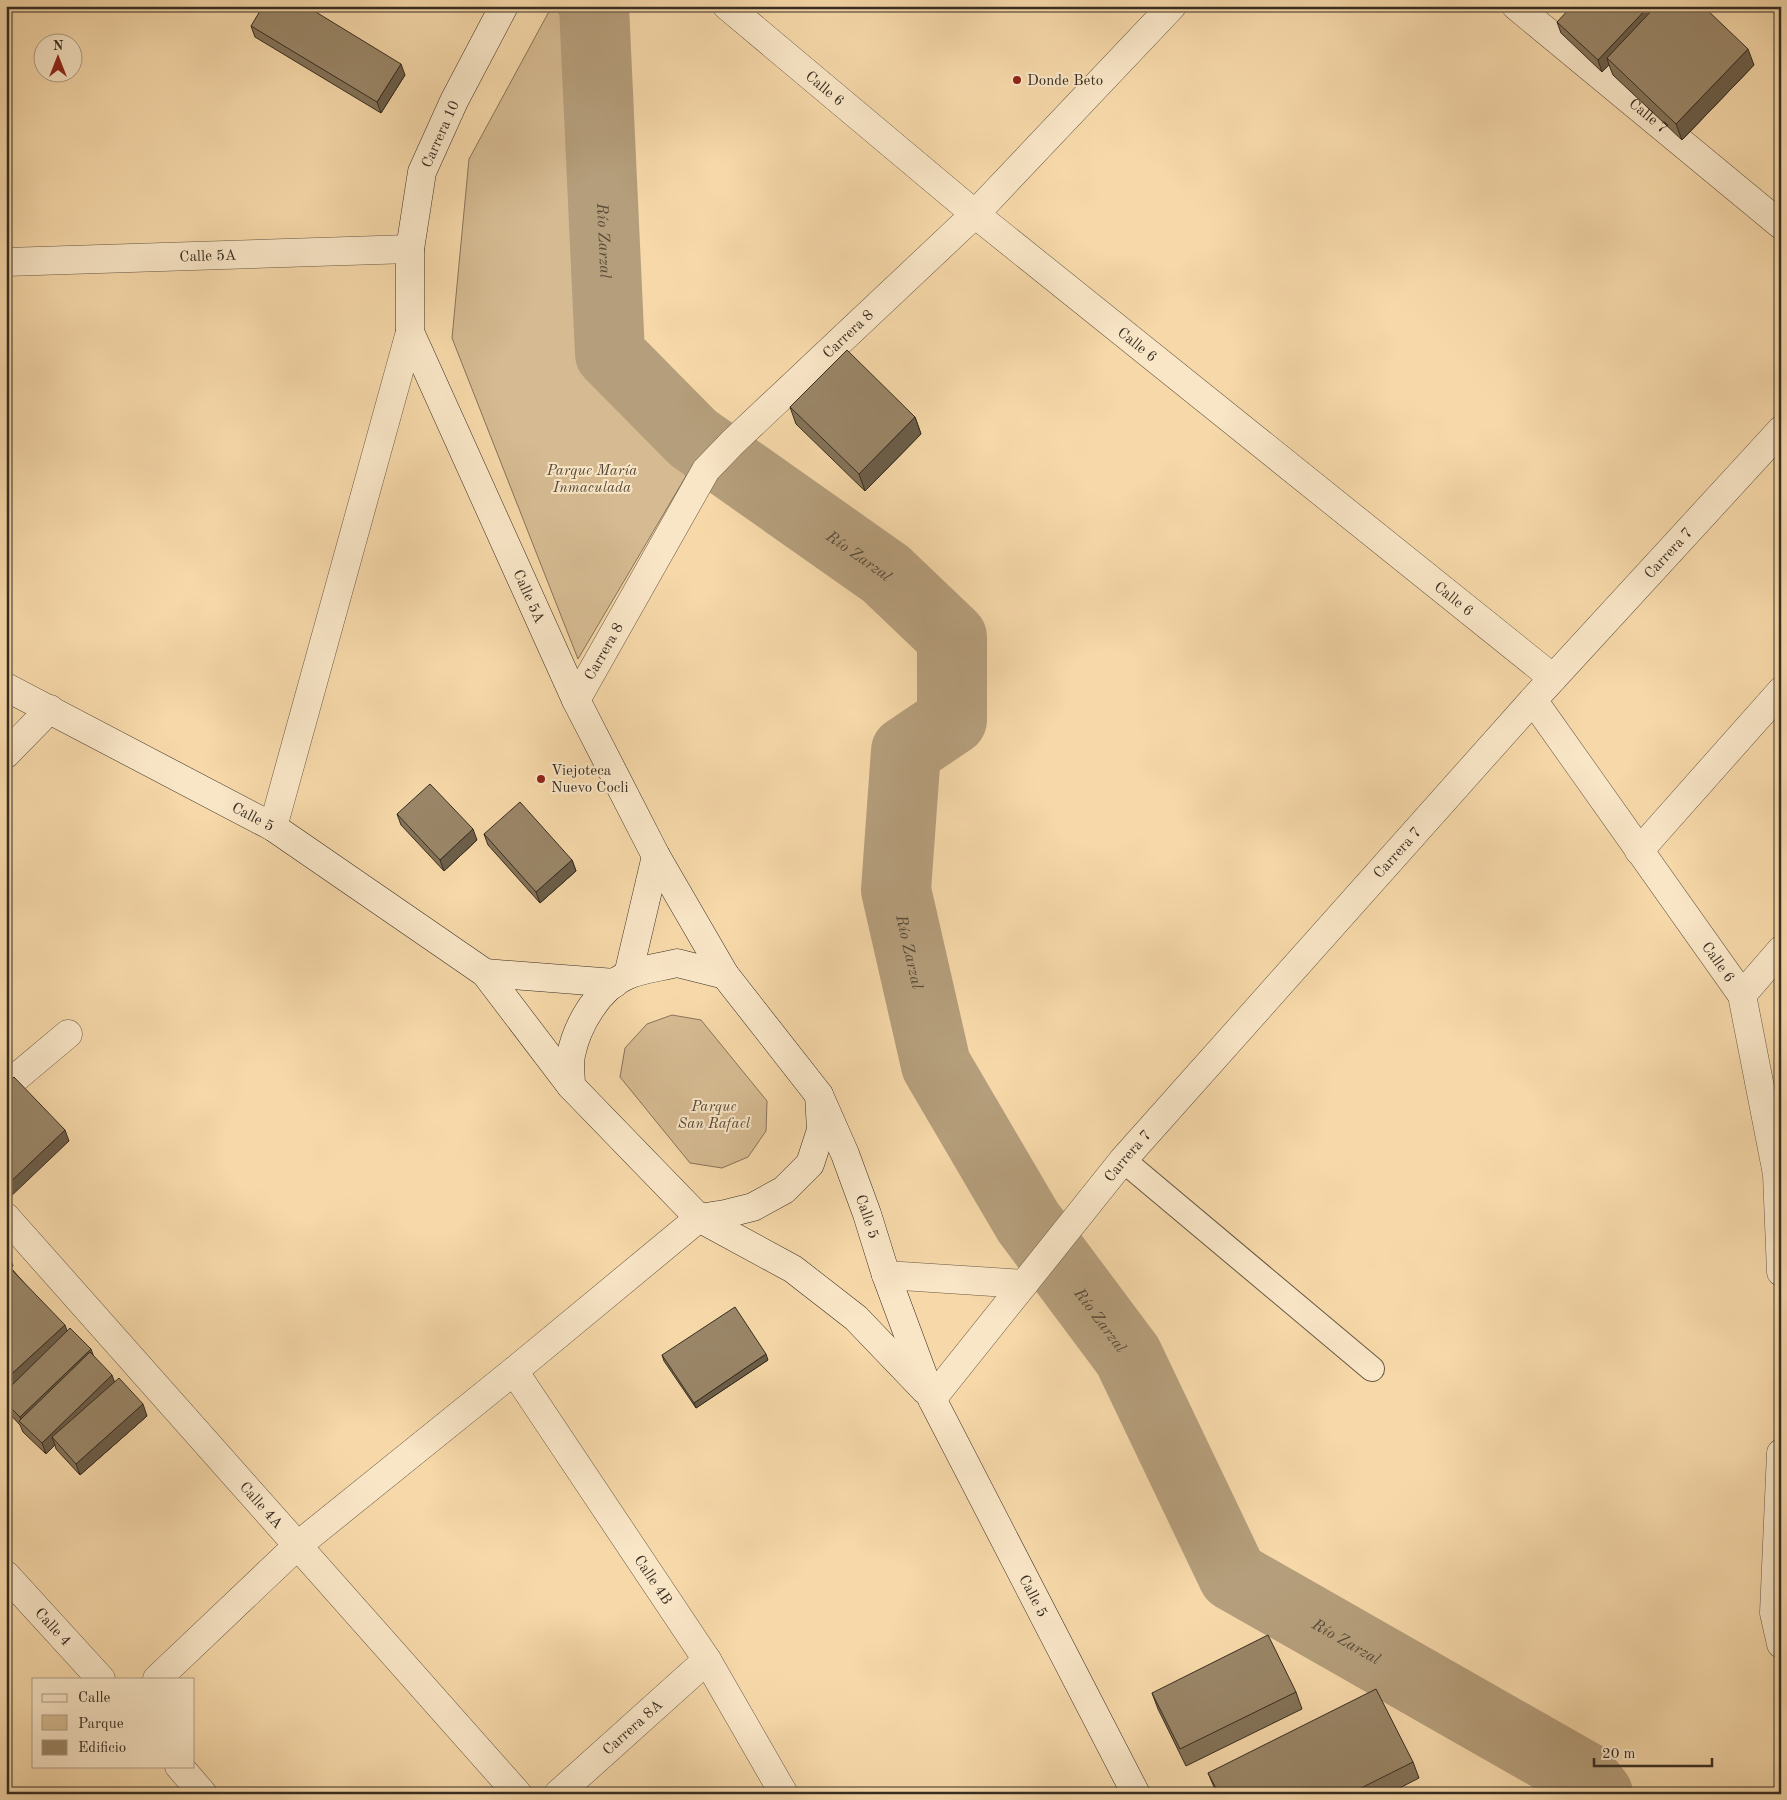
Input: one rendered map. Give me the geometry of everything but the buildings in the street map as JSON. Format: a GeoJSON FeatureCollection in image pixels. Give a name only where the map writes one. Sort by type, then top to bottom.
{"type":"FeatureCollection","features":[{"type":"Feature","properties":{"kind":"street","name":"Carrera 10"},"geometry":{"type":"LineString","coordinates":[[410,332],[410,249],[422,172],[454,101],[504,6]]}},
{"type":"Feature","properties":{"kind":"street","name":"Calle 6"},"geometry":{"type":"LineString","coordinates":[[727,6],[975,214],[1553,678]]}},
{"type":"Feature","properties":{"kind":"street","name":"Carrera 8"},"geometry":{"type":"LineString","coordinates":[[576,700],[706,470],[733,442],[975,214],[1172,6]]}},
{"type":"Feature","properties":{"kind":"street","name":"Calle 7"},"geometry":{"type":"LineString","coordinates":[[1516,6],[1781,225]]}},
{"type":"Feature","properties":{"kind":"street","name":"Calle 5A"},"geometry":{"type":"LineString","coordinates":[[6,262],[410,249]]}},
{"type":"Feature","properties":{"kind":"street","name":"Calle 5A"},"geometry":{"type":"LineString","coordinates":[[410,332],[576,700],[656,856],[726,975]]}},
{"type":"Feature","properties":{"kind":"street"},"geometry":{"type":"LineString","coordinates":[[273,827],[410,332]]}},
{"type":"Feature","properties":{"kind":"street","name":"Carrera 7"},"geometry":{"type":"LineString","coordinates":[[932,1399],[1122,1160],[1533,700],[1781,430]]}},
{"type":"Feature","properties":{"kind":"street","name":"Calle 5"},"geometry":{"type":"LineString","coordinates":[[6,686],[273,827],[485,973],[571,1086],[699,1218],[792,1269],[856,1318],[932,1399]]}},
{"type":"Feature","properties":{"kind":"street"},"geometry":{"type":"LineString","coordinates":[[1639,851],[1781,692]]}},
{"type":"Feature","properties":{"kind":"street","name":"Calle 6"},"geometry":{"type":"LineString","coordinates":[[1533,700],[1742,995],[1777,1174],[1781,1272]]}},
{"type":"Feature","properties":{"kind":"street"},"geometry":{"type":"LineString","coordinates":[[6,754],[50,709]]}},
{"type":"Feature","properties":{"kind":"street"},"geometry":{"type":"LineString","coordinates":[[571,1086],[570,1057],[578,1028],[594,1003],[622,979],[656,856]]}},
{"type":"Feature","properties":{"kind":"street"},"geometry":{"type":"LineString","coordinates":[[1742,995],[1781,950]]}},
{"type":"Feature","properties":{"kind":"street"},"geometry":{"type":"LineString","coordinates":[[485,973],[622,979],[677,964],[726,975]]}},
{"type":"Feature","properties":{"kind":"street","name":"Calle 5"},"geometry":{"type":"LineString","coordinates":[[726,975],[818,1094],[845,1154],[867,1214],[886,1276],[932,1399],[1136,1794]]}},
{"type":"Feature","properties":{"kind":"street"},"geometry":{"type":"LineString","coordinates":[[6,1086],[68,1034]]}},
{"type":"Feature","properties":{"kind":"street"},"geometry":{"type":"LineString","coordinates":[[158,1678],[297,1546],[514,1372],[699,1218],[754,1207],[784,1190],[810,1164],[821,1130],[818,1094]]}},
{"type":"Feature","properties":{"kind":"street","name":"Calle 4A"},"geometry":{"type":"LineString","coordinates":[[6,1217],[518,1794]]}},
{"type":"Feature","properties":{"kind":"street"},"geometry":{"type":"LineString","coordinates":[[886,1276],[1029,1277]]}},
{"type":"Feature","properties":{"kind":"street","name":"Calle 4B"},"geometry":{"type":"LineString","coordinates":[[514,1372],[707,1660],[784,1794]]}},
{"type":"Feature","properties":{"kind":"street"},"geometry":{"type":"LineString","coordinates":[[1781,1453],[1774,1613],[1781,1644]]}},
{"type":"Feature","properties":{"kind":"street","name":"Calle 4"},"geometry":{"type":"LineString","coordinates":[[6,1575],[101,1678]]}},
{"type":"Feature","properties":{"kind":"street","name":"Carrera 8A"},"geometry":{"type":"LineString","coordinates":[[558,1794],[707,1660]]}},
{"type":"Feature","properties":{"kind":"street"},"geometry":{"type":"LineString","coordinates":[[181,1768],[203,1794]]}},
{"type":"Feature","properties":{"kind":"lane"},"geometry":{"type":"LineString","coordinates":[[1122,1160],[1372,1370]]}},
{"type":"Feature","properties":{"kind":"green space","name":"Parque María Inmaculada"},"geometry":{"type":"Polygon","coordinates":[[[552,6],[554,6],[568,26],[578,324],[686,476],[578,659],[452,338],[469,159],[552,6]]]}},
{"type":"Feature","properties":{"kind":"green space","name":"Parque San Rafael"},"geometry":{"type":"Polygon","coordinates":[[[672,1015],[701,1020],[767,1101],[766,1131],[748,1157],[722,1168],[690,1163],[620,1077],[625,1048],[647,1024],[672,1015]]]}},
{"type":"Feature","properties":{"kind":"waterway","name":"Río Zarzal"},"geometry":{"type":"LineString","coordinates":[[594,6],[610,354],[693,438],[886,574],[952,637],[952,720],[906,751],[896,890],[936,1065],[1028,1222],[1128,1356],[1233,1576],[1584,1776],[1598,1794]]}},
{"type":"Feature","properties":{"kind":"place","name":"Donde Beto"},"geometry":{"type":"Point","coordinates":[1017,80]}},
{"type":"Feature","properties":{"kind":"place","name":"Viejoteca Nuevo Cocli"},"geometry":{"type":"Point","coordinates":[541,779]}}]}
